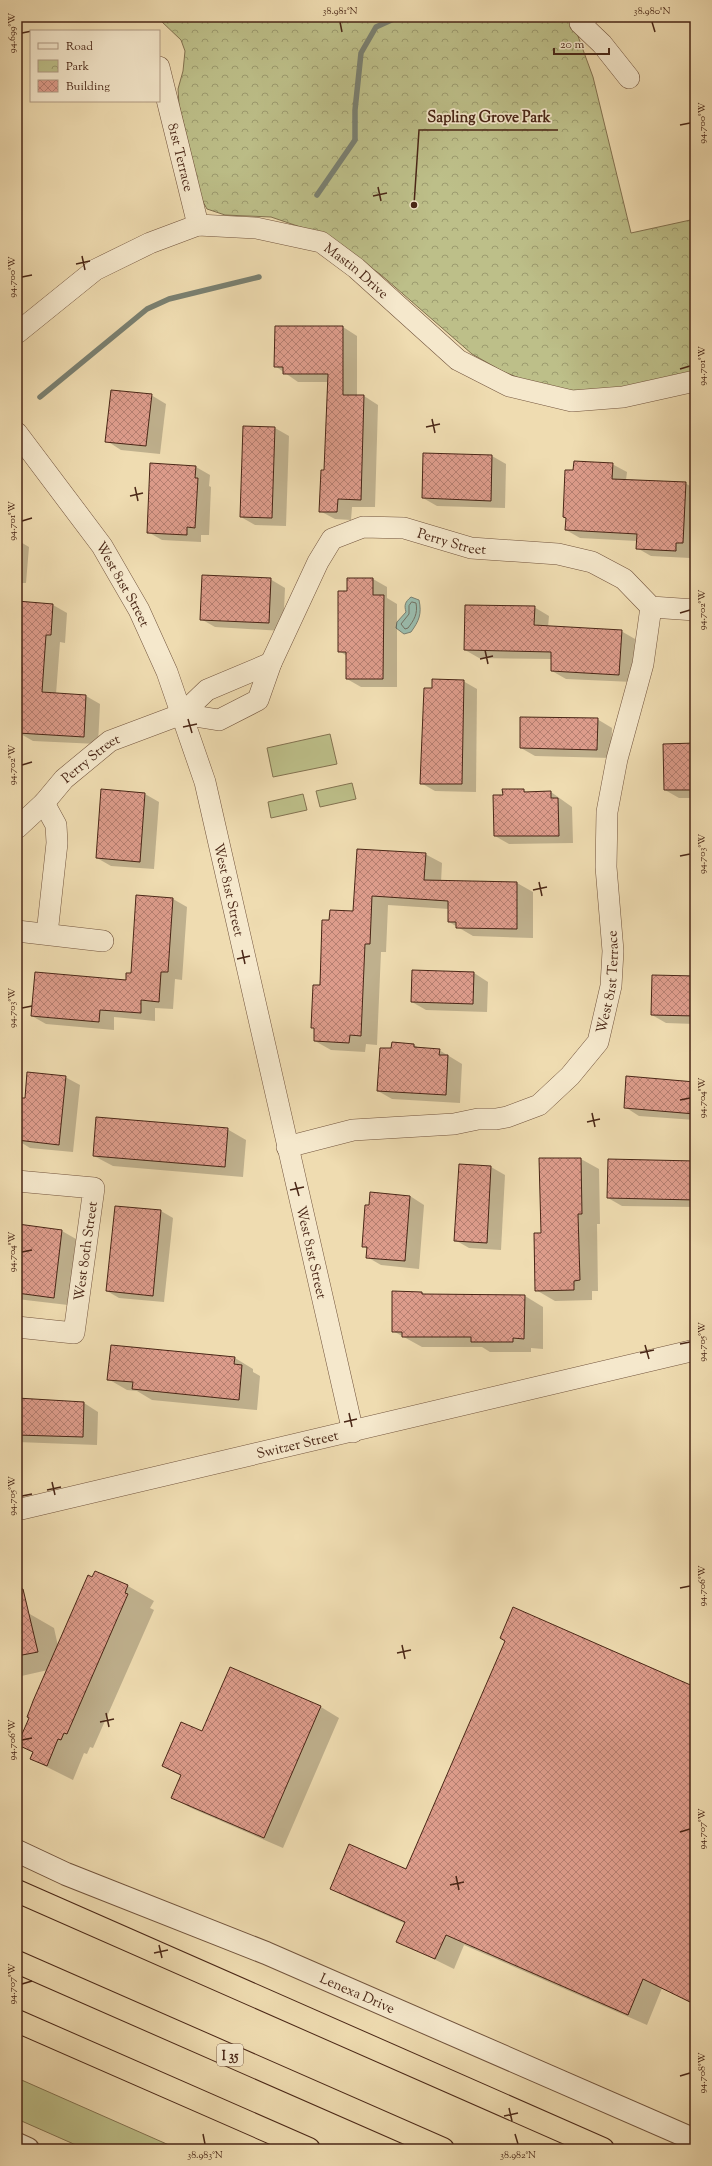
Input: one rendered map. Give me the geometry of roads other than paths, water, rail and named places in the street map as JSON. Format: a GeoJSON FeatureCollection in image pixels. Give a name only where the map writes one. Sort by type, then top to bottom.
{"type":"FeatureCollection","features":[{"type":"Feature","properties":{"kind":"highway"},"geometry":{"type":"LineString","coordinates":[[17,1891],[603,2149]]}},
{"type":"Feature","properties":{"kind":"highway","name":"I 35"},"geometry":{"type":"LineString","coordinates":[[17,1962],[443,2149]]}},
{"type":"Feature","properties":{"kind":"highway"},"geometry":{"type":"LineString","coordinates":[[17,2021],[309,2149]]}},
{"type":"Feature","properties":{"kind":"street"},"geometry":{"type":"LineString","coordinates":[[587,17],[580,23],[602,44],[630,78]]}},
{"type":"Feature","properties":{"kind":"street","name":"81st Terrace"},"geometry":{"type":"LineString","coordinates":[[160,71],[198,225]]}},
{"type":"Feature","properties":{"kind":"street","name":"Mastin Drive"},"geometry":{"type":"LineString","coordinates":[[17,333],[95,270],[150,243],[198,225],[256,228],[321,242],[356,268],[458,360],[509,386],[572,401],[623,397],[695,381]]}},
{"type":"Feature","properties":{"kind":"street","name":"West 81st Street"},"geometry":{"type":"LineString","coordinates":[[17,434],[102,546],[139,610],[167,672],[205,782],[353,1432]]}},
{"type":"Feature","properties":{"kind":"street","name":"Perry Street"},"geometry":{"type":"LineString","coordinates":[[182,714],[219,720],[258,700],[271,663],[312,575],[332,539],[363,528],[404,528],[471,548],[558,554],[592,562],[624,579],[651,607]]}},
{"type":"Feature","properties":{"kind":"street"},"geometry":{"type":"LineString","coordinates":[[651,607],[695,610]]}},
{"type":"Feature","properties":{"kind":"street","name":"West 81st Terrace"},"geometry":{"type":"LineString","coordinates":[[287,1147],[353,1130],[449,1124],[478,1119],[496,1119],[507,1116],[539,1105],[570,1076],[598,1042],[611,986],[613,951],[606,867],[607,812],[617,759],[643,664],[651,607]]}},
{"type":"Feature","properties":{"kind":"street","name":"Perry Street"},"geometry":{"type":"LineString","coordinates":[[17,828],[44,804],[64,779],[110,741],[182,714],[207,690],[271,663]]}},
{"type":"Feature","properties":{"kind":"street"},"geometry":{"type":"LineString","coordinates":[[44,804],[56,824],[57,843],[47,934]]}},
{"type":"Feature","properties":{"kind":"street"},"geometry":{"type":"LineString","coordinates":[[17,931],[103,941]]}},
{"type":"Feature","properties":{"kind":"street","name":"West 80th Street"},"geometry":{"type":"LineString","coordinates":[[17,1180],[94,1188],[74,1333],[17,1327]]}},
{"type":"Feature","properties":{"kind":"street","name":"Switzer Street"},"geometry":{"type":"LineString","coordinates":[[17,1510],[353,1432],[695,1350]]}},
{"type":"Feature","properties":{"kind":"street","name":"Lenexa Drive"},"geometry":{"type":"LineString","coordinates":[[17,1851],[66,1874],[273,1956],[695,2140]]}},
{"type":"Feature","properties":{"kind":"street"},"geometry":{"type":"LineString","coordinates":[[17,2144],[28,2149]]}},
{"type":"Feature","properties":{"kind":"water"},"geometry":{"type":"Polygon","coordinates":[[[411,597],[419,600],[420,613],[418,621],[411,632],[404,634],[396,628],[397,622],[406,612],[405,607],[407,600],[411,597]]]}},
{"type":"Feature","properties":{"kind":"waterway"},"geometry":{"type":"LineString","coordinates":[[317,195],[355,140],[355,110],[361,53],[376,27],[398,17]]}},
{"type":"Feature","properties":{"kind":"waterway"},"geometry":{"type":"LineString","coordinates":[[40,397],[147,309],[169,299],[259,277]]}},
{"type":"Feature","properties":{"kind":"place","name":"Sapling Grove Park"},"geometry":{"type":"Point","coordinates":[414,205]}}]}
